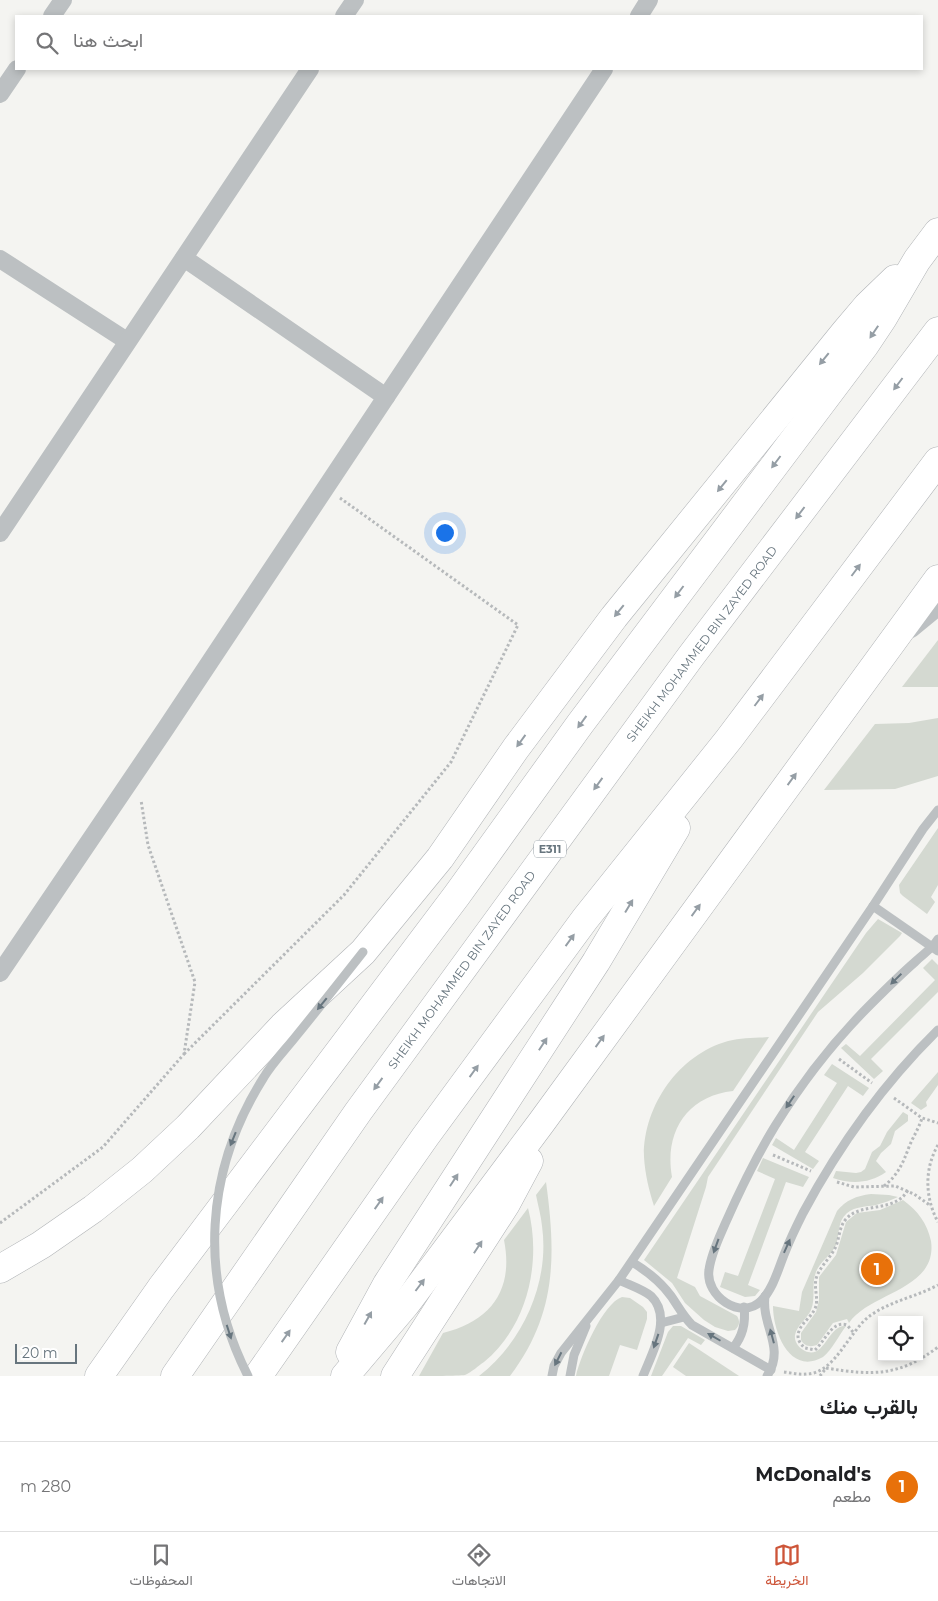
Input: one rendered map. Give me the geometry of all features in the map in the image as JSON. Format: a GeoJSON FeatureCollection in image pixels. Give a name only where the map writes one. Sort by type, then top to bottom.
{"type":"FeatureCollection","features":[{"type":"Feature","properties":{"kind":"highway"},"geometry":{"type":"LineString","coordinates":[[99,1376],[161,1288],[457,895],[592,708],[865,345],[888,311],[917,260],[938,232]]}},
{"type":"Feature","properties":{"kind":"highway"},"geometry":{"type":"LineString","coordinates":[[0,1268],[40,1245],[93,1209],[142,1170],[188,1128],[283,1026],[363,952],[440,858],[516,748],[614,617],[867,306],[917,260]]}},
{"type":"Feature","properties":{"kind":"highway","name":"SHEIKH MOHAMMED BIN ZAYED ROAD"},"geometry":{"type":"LineString","coordinates":[[175,1376],[358,1112],[691,656],[938,331]]}},
{"type":"Feature","properties":{"kind":"highway"},"geometry":{"type":"LineString","coordinates":[[258,1376],[425,1137],[579,926],[729,739],[938,461]]}},
{"type":"Feature","properties":{"kind":"highway"},"geometry":{"type":"LineString","coordinates":[[345,1376],[406,1304],[541,1123],[938,579]]}},
{"type":"Feature","properties":{"kind":"highway"},"geometry":{"type":"LineString","coordinates":[[336,1376],[387,1284],[596,962],[729,739]]}},
{"type":"Feature","properties":{"kind":"highway"},"geometry":{"type":"LineString","coordinates":[[395,1376],[518,1183],[536,1144],[541,1123]]}},
{"type":"Feature","properties":{"kind":"street"},"geometry":{"type":"LineString","coordinates":[[53,15],[62,0]]}},
{"type":"Feature","properties":{"kind":"street"},"geometry":{"type":"LineString","coordinates":[[345,15],[355,0]]}},
{"type":"Feature","properties":{"kind":"street"},"geometry":{"type":"LineString","coordinates":[[639,15],[649,0]]}},
{"type":"Feature","properties":{"kind":"street"},"geometry":{"type":"LineString","coordinates":[[0,94],[16,70]]}},
{"type":"Feature","properties":{"kind":"street"},"geometry":{"type":"LineString","coordinates":[[0,533],[309,70]]}},
{"type":"Feature","properties":{"kind":"street"},"geometry":{"type":"LineString","coordinates":[[0,973],[326,488],[603,70]]}},
{"type":"Feature","properties":{"kind":"street"},"geometry":{"type":"LineString","coordinates":[[184,258],[386,397]]}},
{"type":"Feature","properties":{"kind":"street"},"geometry":{"type":"LineString","coordinates":[[0,259],[127,341]]}},
{"type":"Feature","properties":{"kind":"street"},"geometry":{"type":"LineString","coordinates":[[895,638],[915,625],[938,605]]}},
{"type":"Feature","properties":{"kind":"lane"},"geometry":{"type":"LineString","coordinates":[[552,1376],[560,1353],[632,1262],[923,829],[938,810]]}},
{"type":"Feature","properties":{"kind":"lane"},"geometry":{"type":"LineString","coordinates":[[873,906],[936,946],[914,963],[874,1001],[828,1051],[791,1101],[761,1149],[718,1240],[708,1272],[710,1283],[722,1301],[733,1306],[744,1307],[759,1303],[765,1296],[774,1280],[801,1216],[841,1147],[883,1090],[911,1057],[938,1030]]}},
{"type":"Feature","properties":{"kind":"lane"},"geometry":{"type":"LineString","coordinates":[[248,1376],[236,1352],[223,1312],[216,1272],[214,1230],[218,1189],[228,1149],[244,1111],[265,1075],[363,952]]}},
{"type":"Feature","properties":{"kind":"lane"},"geometry":{"type":"LineString","coordinates":[[632,1262],[654,1277],[663,1286],[684,1317],[697,1328],[733,1348],[769,1373],[775,1358],[775,1346],[764,1312],[765,1296]]}},
{"type":"Feature","properties":{"kind":"lane"},"geometry":{"type":"LineString","coordinates":[[619,1280],[650,1295],[659,1309],[661,1323],[643,1376]]}},
{"type":"Feature","properties":{"kind":"lane"},"geometry":{"type":"LineString","coordinates":[[733,1348],[738,1343],[744,1327],[744,1307]]}},
{"type":"Feature","properties":{"kind":"lane"},"geometry":{"type":"LineString","coordinates":[[570,1376],[574,1355],[590,1317]]}},
{"type":"Feature","properties":{"kind":"lane"},"geometry":{"type":"LineString","coordinates":[[661,1323],[684,1317]]}},
{"type":"Feature","properties":{"kind":"path"},"geometry":{"type":"LineString","coordinates":[[0,1223],[103,1147],[184,1054],[344,895],[452,762],[518,625],[326,488]]}},
{"type":"Feature","properties":{"kind":"path"},"geometry":{"type":"LineString","coordinates":[[136,771],[148,845],[195,982],[184,1054]]}},
{"type":"Feature","properties":{"kind":"path"},"geometry":{"type":"LineString","coordinates":[[884,1186],[898,1173],[918,1131],[922,1118]]}},
{"type":"Feature","properties":{"kind":"path"},"geometry":{"type":"LineString","coordinates":[[938,1145],[930,1161],[928,1183],[931,1206],[938,1222]]}},
{"type":"Feature","properties":{"kind":"path"},"geometry":{"type":"LineString","coordinates":[[761,1149],[823,1176],[854,1187],[895,1186],[908,1190],[931,1206]]}},
{"type":"Feature","properties":{"kind":"path"},"geometry":{"type":"LineString","coordinates":[[853,1332],[847,1325],[838,1324],[833,1327],[815,1350],[805,1348],[799,1341],[798,1336],[799,1331],[813,1313],[816,1305],[817,1276],[837,1246],[841,1226],[845,1219],[856,1211],[896,1202],[908,1190]]}},
{"type":"Feature","properties":{"kind":"path"},"geometry":{"type":"LineString","coordinates":[[820,1376],[853,1332],[868,1317],[887,1305],[938,1285]]}},
{"type":"Feature","properties":{"kind":"path"},"geometry":{"type":"LineString","coordinates":[[769,1373],[807,1374],[826,1368],[869,1375],[891,1373],[903,1371],[938,1347]]}},
{"type":"Feature","properties":{"kind":"shaded area"},"geometry":{"type":"Polygon","coordinates":[[[938,640],[938,687],[902,687],[938,640]]]}},
{"type":"Feature","properties":{"kind":"shaded area"},"geometry":{"type":"Polygon","coordinates":[[[938,718],[938,776],[895,789],[824,790],[875,724],[909,723],[938,718]]]}},
{"type":"Feature","properties":{"kind":"shaded area"},"geometry":{"type":"Polygon","coordinates":[[[938,828],[938,885],[931,897],[935,902],[927,914],[900,893],[899,885],[938,828]]]}},
{"type":"Feature","properties":{"kind":"shaded area"},"geometry":{"type":"Polygon","coordinates":[[[878,919],[902,933],[863,973],[818,1012],[708,1177],[677,1278],[695,1287],[700,1296],[737,1316],[739,1320],[739,1325],[735,1330],[728,1331],[715,1327],[685,1303],[672,1283],[644,1260],[866,933],[878,919]]]}},
{"type":"Feature","properties":{"kind":"shaded area"},"geometry":{"type":"Polygon","coordinates":[[[932,959],[938,965],[938,992],[871,1059],[883,1071],[874,1079],[841,1048],[846,1044],[860,1056],[935,980],[923,968],[932,959]]]}},
{"type":"Feature","properties":{"kind":"shaded area"},"geometry":{"type":"Polygon","coordinates":[[[769,1037],[733,1091],[717,1094],[703,1100],[682,1119],[672,1145],[670,1161],[672,1177],[654,1206],[645,1170],[645,1138],[657,1102],[667,1086],[679,1071],[694,1058],[710,1048],[733,1040],[769,1037]]]}},
{"type":"Feature","properties":{"kind":"shaded area"},"geometry":{"type":"Polygon","coordinates":[[[832,1064],[869,1088],[863,1096],[848,1086],[805,1152],[819,1161],[813,1169],[772,1145],[776,1138],[794,1150],[837,1083],[824,1075],[832,1064]]]}},
{"type":"Feature","properties":{"kind":"shaded area"},"geometry":{"type":"Polygon","coordinates":[[[938,1072],[938,1085],[926,1102],[927,1106],[921,1110],[911,1103],[938,1072]]]}},
{"type":"Feature","properties":{"kind":"shaded area"},"geometry":{"type":"Polygon","coordinates":[[[903,1112],[908,1115],[908,1121],[895,1131],[891,1144],[881,1153],[876,1161],[886,1172],[873,1179],[860,1182],[833,1178],[836,1171],[856,1173],[865,1169],[872,1152],[880,1146],[887,1132],[903,1112]]]}},
{"type":"Feature","properties":{"kind":"shaded area"},"geometry":{"type":"Polygon","coordinates":[[[763,1158],[809,1177],[803,1187],[786,1182],[748,1285],[760,1290],[755,1296],[745,1297],[720,1287],[725,1272],[738,1276],[775,1179],[757,1171],[763,1158]]]}},
{"type":"Feature","properties":{"kind":"shaded area"},"geometry":{"type":"Polygon","coordinates":[[[546,1182],[551,1234],[551,1259],[545,1307],[537,1330],[510,1376],[479,1376],[509,1346],[530,1309],[537,1289],[542,1268],[543,1247],[542,1222],[536,1195],[546,1182]]]}},
{"type":"Feature","properties":{"kind":"shaded area"},"geometry":{"type":"Polygon","coordinates":[[[871,1194],[898,1197],[879,1204],[854,1209],[844,1216],[840,1224],[836,1245],[816,1272],[811,1310],[796,1331],[795,1340],[805,1351],[817,1351],[835,1330],[846,1326],[823,1357],[811,1361],[801,1361],[793,1356],[780,1339],[776,1328],[773,1306],[799,1311],[802,1292],[837,1211],[852,1199],[871,1194]]]}},
{"type":"Feature","properties":{"kind":"shaded area"},"geometry":{"type":"Polygon","coordinates":[[[903,1200],[921,1218],[931,1241],[930,1257],[924,1270],[914,1280],[859,1313],[849,1323],[847,1319],[833,1323],[817,1345],[810,1346],[804,1344],[801,1340],[801,1333],[816,1312],[819,1300],[819,1277],[836,1255],[846,1222],[857,1213],[880,1210],[903,1200]]]}},
{"type":"Feature","properties":{"kind":"shaded area"},"geometry":{"type":"Polygon","coordinates":[[[528,1208],[532,1228],[532,1271],[521,1311],[511,1330],[499,1347],[468,1374],[456,1376],[419,1376],[443,1333],[460,1328],[474,1320],[495,1301],[502,1288],[505,1274],[504,1240],[528,1208]]]}},
{"type":"Feature","properties":{"kind":"shaded area"},"geometry":{"type":"Polygon","coordinates":[[[622,1297],[630,1298],[647,1312],[647,1319],[637,1350],[620,1345],[609,1376],[576,1376],[582,1356],[593,1332],[607,1309],[622,1297]]]}},
{"type":"Feature","properties":{"kind":"shaded area"},"geometry":{"type":"Polygon","coordinates":[[[673,1326],[681,1326],[705,1340],[701,1345],[688,1338],[662,1376],[651,1376],[668,1332],[673,1326]]]}},
{"type":"Feature","properties":{"kind":"shaded area"},"geometry":{"type":"Polygon","coordinates":[[[689,1343],[739,1376],[686,1376],[673,1367],[689,1343]]]}},
{"type":"Feature","properties":{"kind":"place","name":"McDonald's"},"geometry":{"type":"Point","coordinates":[877,1269]}}]}
